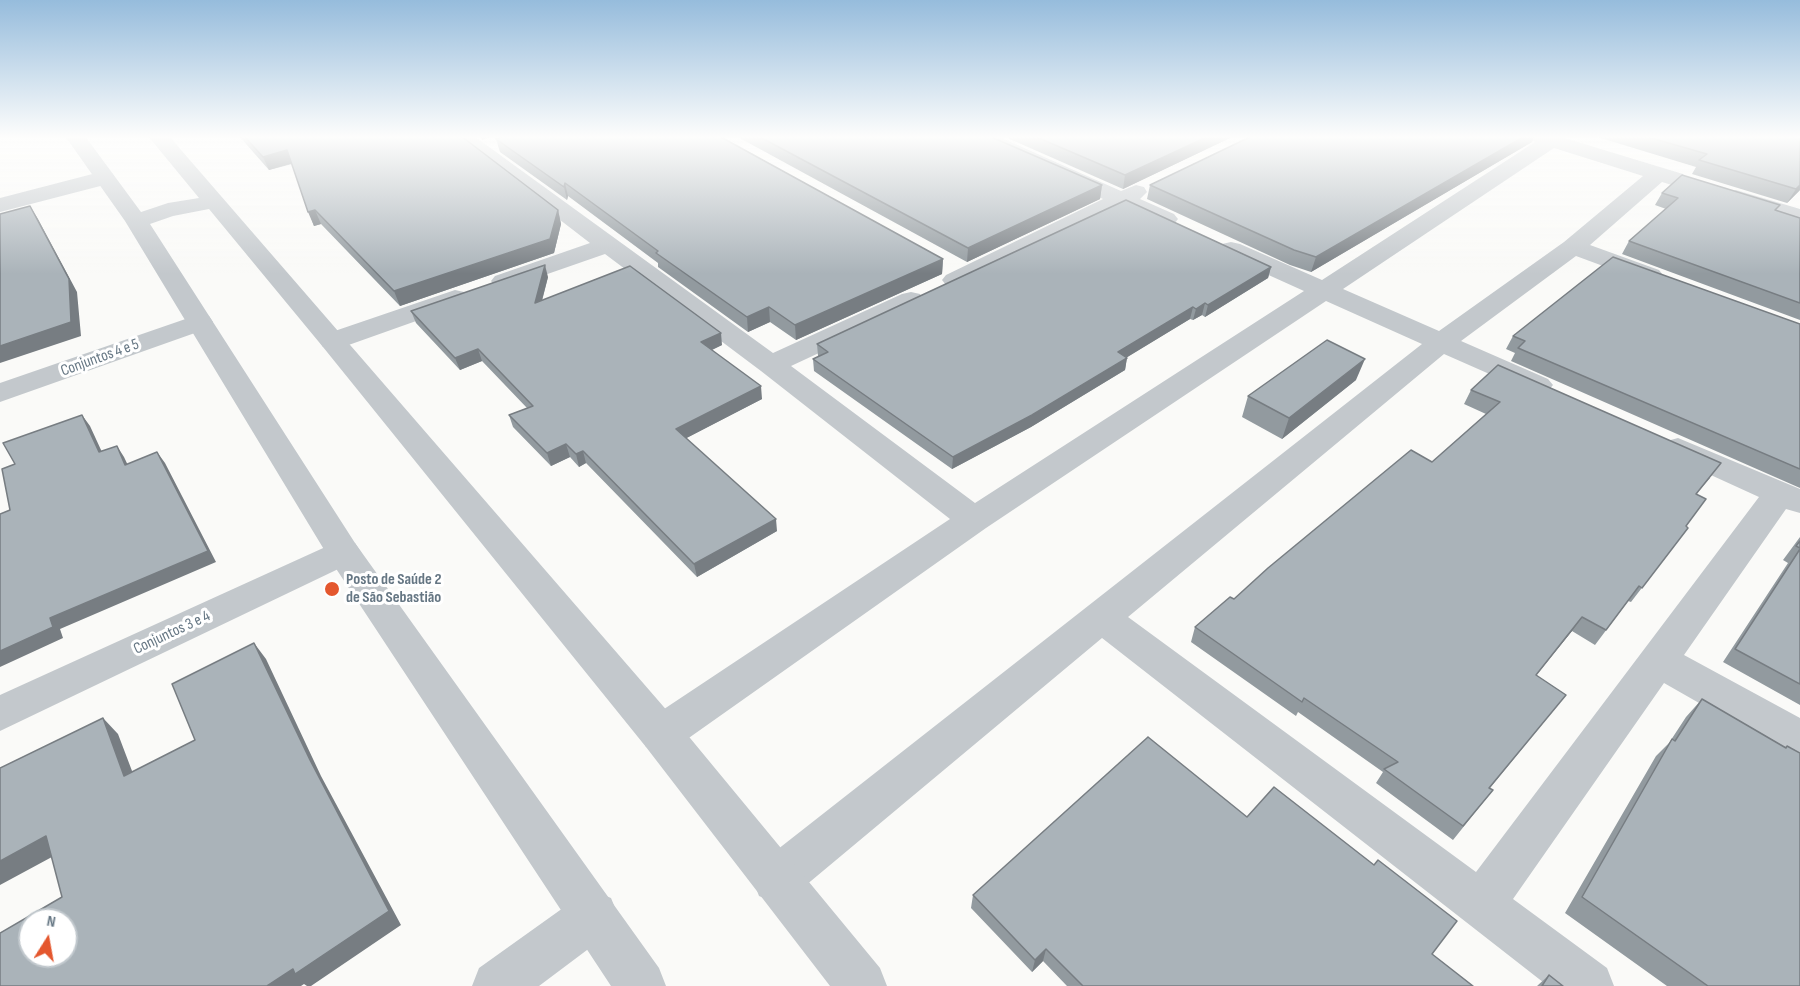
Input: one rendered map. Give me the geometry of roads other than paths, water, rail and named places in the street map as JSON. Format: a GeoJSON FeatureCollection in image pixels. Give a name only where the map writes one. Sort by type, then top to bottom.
{"type":"FeatureCollection","features":[{"type":"Feature","properties":{"kind":"street"},"geometry":{"type":"LineString","coordinates":[[0,205],[89,182]]}},
{"type":"Feature","properties":{"kind":"street"},"geometry":{"type":"LineString","coordinates":[[107,182],[136,221],[343,552],[594,915],[640,986]]}},
{"type":"Feature","properties":{"kind":"street"},"geometry":{"type":"LineString","coordinates":[[196,182],[333,341],[661,734],[862,986]]}},
{"type":"Feature","properties":{"kind":"street"},"geometry":{"type":"LineString","coordinates":[[523,182],[771,365],[974,520]]}},
{"type":"Feature","properties":{"kind":"street"},"geometry":{"type":"LineString","coordinates":[[1084,182],[1321,291],[1561,396]]}},
{"type":"Feature","properties":{"kind":"street"},"geometry":{"type":"LineString","coordinates":[[661,734],[974,520],[1321,291],[1480,182]]}},
{"type":"Feature","properties":{"kind":"street"},"geometry":{"type":"LineString","coordinates":[[776,880],[1441,342],[1573,247],[1649,182]]}},
{"type":"Feature","properties":{"kind":"street"},"geometry":{"type":"LineString","coordinates":[[771,365],[956,269],[1123,199],[1153,184]]}},
{"type":"Feature","properties":{"kind":"street"},"geometry":{"type":"LineString","coordinates":[[1713,190],[1800,216]]}},
{"type":"Feature","properties":{"kind":"street"},"geometry":{"type":"LineString","coordinates":[[136,221],[189,204],[212,202]]}},
{"type":"Feature","properties":{"kind":"street"},"geometry":{"type":"LineString","coordinates":[[333,341],[607,245]]}},
{"type":"Feature","properties":{"kind":"street"},"geometry":{"type":"LineString","coordinates":[[1573,247],[1670,283]]}},
{"type":"Feature","properties":{"kind":"street","name":"Conjuntos 4 e 5"},"geometry":{"type":"LineString","coordinates":[[0,393],[200,322]]}},
{"type":"Feature","properties":{"kind":"street"},"geometry":{"type":"LineString","coordinates":[[1480,905],[1658,660],[1790,497],[1649,435]]}},
{"type":"Feature","properties":{"kind":"street","name":"Conjuntos 3 e 4"},"geometry":{"type":"LineString","coordinates":[[0,714],[343,552]]}},
{"type":"Feature","properties":{"kind":"street"},"geometry":{"type":"LineString","coordinates":[[1101,617],[1589,986]]}},
{"type":"Feature","properties":{"kind":"street"},"geometry":{"type":"LineString","coordinates":[[1658,660],[1800,739]]}},
{"type":"Feature","properties":{"kind":"street"},"geometry":{"type":"LineString","coordinates":[[497,986],[594,915]]}},
{"type":"Feature","properties":{"kind":"place","name":"Posto de Saúde 2 de São Sebastião"},"geometry":{"type":"Point","coordinates":[332,589]}}]}
